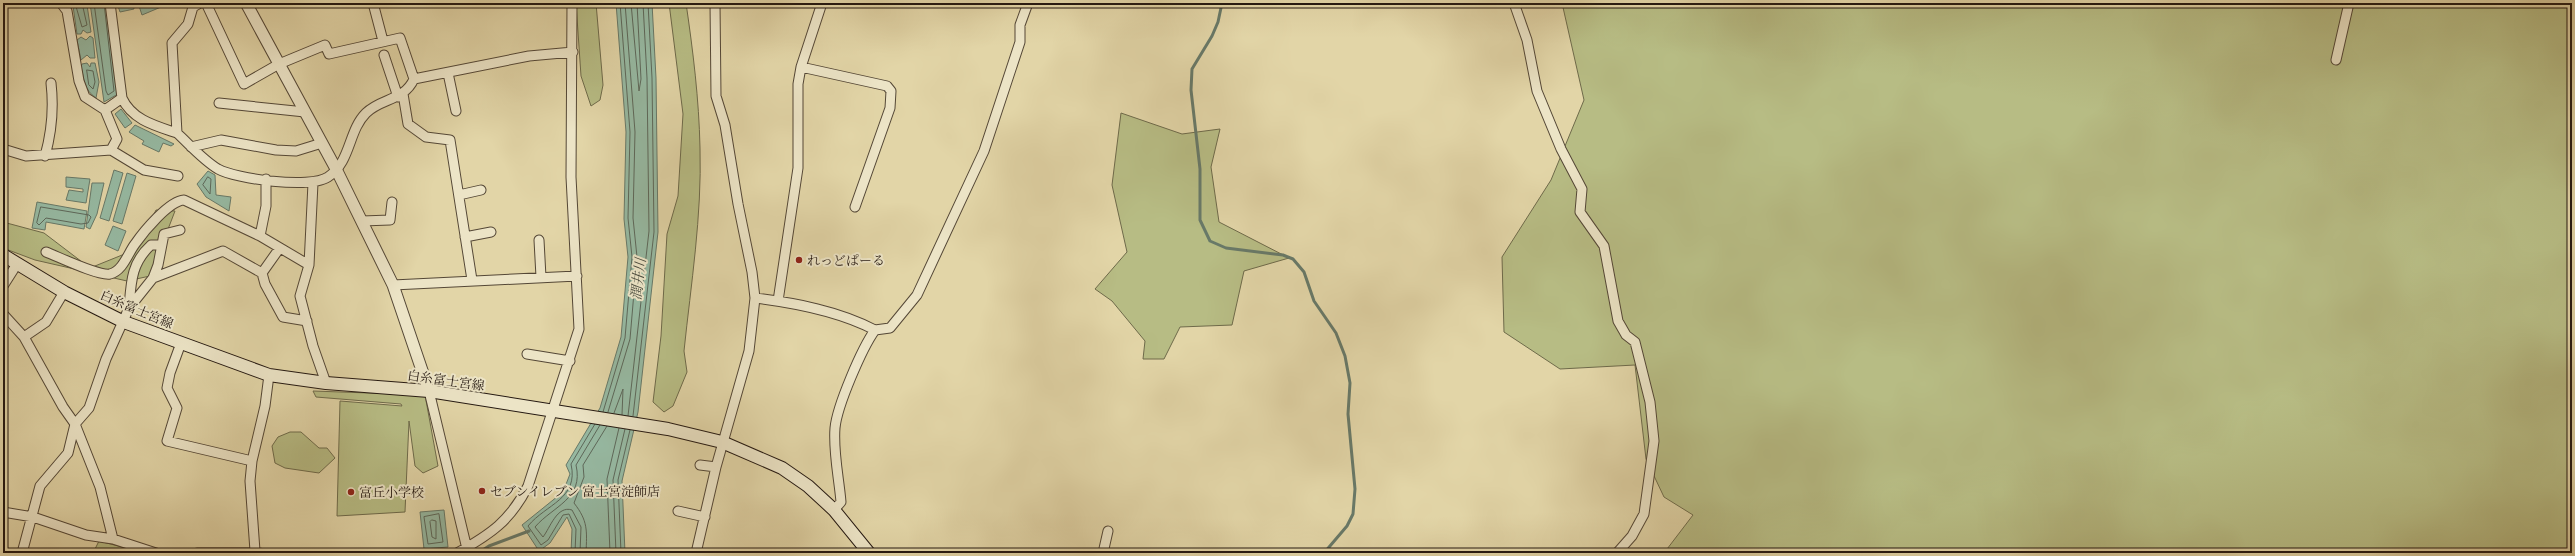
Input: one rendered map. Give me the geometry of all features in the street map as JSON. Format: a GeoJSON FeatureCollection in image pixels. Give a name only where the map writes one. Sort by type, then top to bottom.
{"type":"FeatureCollection","features":[{"type":"Feature","properties":{"kind":"main road","name":"白糸富士宮線"},"geometry":{"type":"LineString","coordinates":[[3,255],[64,292],[124,322],[269,375],[326,383],[429,391],[668,429],[722,442],[782,468],[808,486],[834,510],[869,553]]}},
{"type":"Feature","properties":{"kind":"street"},"geometry":{"type":"LineString","coordinates":[[62,3],[67,11],[79,81],[86,97],[105,110],[117,139],[111,150]]}},
{"type":"Feature","properties":{"kind":"street"},"geometry":{"type":"LineString","coordinates":[[110,3],[122,98],[125,105],[146,124],[177,133],[218,169],[237,176],[313,183],[328,177],[346,155],[356,124],[367,112],[400,96],[414,79],[529,56],[573,52]]}},
{"type":"Feature","properties":{"kind":"street"},"geometry":{"type":"LineString","coordinates":[[206,3],[244,84],[280,64],[324,45],[329,54],[400,38],[414,79]]}},
{"type":"Feature","properties":{"kind":"street"},"geometry":{"type":"LineString","coordinates":[[246,3],[336,168],[393,285],[429,391],[468,551]]}},
{"type":"Feature","properties":{"kind":"street"},"geometry":{"type":"LineString","coordinates":[[373,3],[383,41]]}},
{"type":"Feature","properties":{"kind":"street"},"geometry":{"type":"LineString","coordinates":[[457,553],[468,551],[506,521],[521,499],[528,486],[556,411],[579,329],[571,177],[573,52],[572,3]]}},
{"type":"Feature","properties":{"kind":"street"},"geometry":{"type":"LineString","coordinates":[[696,553],[722,442],[749,351],[755,298],[752,272],[738,204],[725,125],[716,96],[715,3]]}},
{"type":"Feature","properties":{"kind":"street"},"geometry":{"type":"LineString","coordinates":[[778,301],[798,168],[798,84],[801,67],[822,3]]}},
{"type":"Feature","properties":{"kind":"street"},"geometry":{"type":"LineString","coordinates":[[755,298],[778,301],[859,322],[875,330],[890,328],[899,321],[917,295],[945,240],[984,152],[1020,42],[1020,25],[1028,3]]}},
{"type":"Feature","properties":{"kind":"street"},"geometry":{"type":"LineString","coordinates":[[1514,3],[1526,40],[1537,91],[1561,149],[1582,189],[1580,212],[1604,246],[1618,321],[1626,335],[1635,342],[1650,402],[1654,441],[1644,514],[1632,536],[1617,553]]}},
{"type":"Feature","properties":{"kind":"street"},"geometry":{"type":"LineString","coordinates":[[2336,60],[2349,3]]}},
{"type":"Feature","properties":{"kind":"street"},"geometry":{"type":"LineString","coordinates":[[177,133],[172,43],[188,24],[194,4]]}},
{"type":"Feature","properties":{"kind":"street"},"geometry":{"type":"LineString","coordinates":[[384,55],[400,96],[408,124],[426,137],[450,140],[472,280]]}},
{"type":"Feature","properties":{"kind":"street"},"geometry":{"type":"LineString","coordinates":[[801,67],[887,86],[892,91],[890,108],[855,207]]}},
{"type":"Feature","properties":{"kind":"street"},"geometry":{"type":"LineString","coordinates":[[448,73],[456,111]]}},
{"type":"Feature","properties":{"kind":"street"},"geometry":{"type":"LineString","coordinates":[[45,156],[51,134],[54,107],[51,83]]}},
{"type":"Feature","properties":{"kind":"street"},"geometry":{"type":"LineString","coordinates":[[105,110],[122,98]]}},
{"type":"Feature","properties":{"kind":"street"},"geometry":{"type":"LineString","coordinates":[[219,103],[305,112]]}},
{"type":"Feature","properties":{"kind":"street"},"geometry":{"type":"LineString","coordinates":[[191,146],[222,140],[276,150],[296,151],[322,143]]}},
{"type":"Feature","properties":{"kind":"street"},"geometry":{"type":"LineString","coordinates":[[3,149],[26,156],[45,156],[111,150],[144,170],[178,176]]}},
{"type":"Feature","properties":{"kind":"street"},"geometry":{"type":"LineString","coordinates":[[260,236],[266,206],[266,179]]}},
{"type":"Feature","properties":{"kind":"street"},"geometry":{"type":"LineString","coordinates":[[313,183],[309,265],[300,296],[326,383]]}},
{"type":"Feature","properties":{"kind":"street"},"geometry":{"type":"LineString","coordinates":[[459,195],[481,190]]}},
{"type":"Feature","properties":{"kind":"street"},"geometry":{"type":"LineString","coordinates":[[46,252],[109,274],[116,271],[136,243],[169,206],[176,200],[184,200],[260,236],[279,249],[309,265]]}},
{"type":"Feature","properties":{"kind":"street"},"geometry":{"type":"LineString","coordinates":[[362,222],[390,220],[392,202]]}},
{"type":"Feature","properties":{"kind":"street"},"geometry":{"type":"LineString","coordinates":[[129,308],[153,278],[158,265],[164,234],[180,230]]}},
{"type":"Feature","properties":{"kind":"street"},"geometry":{"type":"LineString","coordinates":[[465,237],[491,232]]}},
{"type":"Feature","properties":{"kind":"street"},"geometry":{"type":"LineString","coordinates":[[539,240],[541,277]]}},
{"type":"Feature","properties":{"kind":"street"},"geometry":{"type":"LineString","coordinates":[[22,553],[33,517],[40,486],[68,453],[75,424],[89,408],[106,360],[124,322],[129,308],[131,276],[135,263],[151,245],[161,245]]}},
{"type":"Feature","properties":{"kind":"street"},"geometry":{"type":"LineString","coordinates":[[262,273],[279,249]]}},
{"type":"Feature","properties":{"kind":"street"},"geometry":{"type":"LineString","coordinates":[[153,278],[223,252],[262,273],[265,284],[283,316],[307,321]]}},
{"type":"Feature","properties":{"kind":"street"},"geometry":{"type":"LineString","coordinates":[[3,286],[17,264]]}},
{"type":"Feature","properties":{"kind":"street"},"geometry":{"type":"LineString","coordinates":[[393,285],[577,276]]}},
{"type":"Feature","properties":{"kind":"street"},"geometry":{"type":"LineString","coordinates":[[24,337],[46,322],[64,292]]}},
{"type":"Feature","properties":{"kind":"street"},"geometry":{"type":"LineString","coordinates":[[3,314],[24,337],[63,407],[75,424],[100,486],[113,539]]}},
{"type":"Feature","properties":{"kind":"street"},"geometry":{"type":"LineString","coordinates":[[834,510],[841,502],[835,428],[842,403],[868,340],[875,330]]}},
{"type":"Feature","properties":{"kind":"street"},"geometry":{"type":"LineString","coordinates":[[181,343],[170,373],[168,388],[178,408],[167,441],[252,460]]}},
{"type":"Feature","properties":{"kind":"street"},"geometry":{"type":"LineString","coordinates":[[527,354],[570,361]]}},
{"type":"Feature","properties":{"kind":"street"},"geometry":{"type":"LineString","coordinates":[[197,553],[258,552],[250,481],[252,460],[265,406],[269,375]]}},
{"type":"Feature","properties":{"kind":"street"},"geometry":{"type":"LineString","coordinates":[[700,465],[716,467]]}},
{"type":"Feature","properties":{"kind":"street"},"geometry":{"type":"LineString","coordinates":[[710,492],[719,490]]}},
{"type":"Feature","properties":{"kind":"street"},"geometry":{"type":"LineString","coordinates":[[678,510],[705,517]]}},
{"type":"Feature","properties":{"kind":"street"},"geometry":{"type":"LineString","coordinates":[[3,512],[33,517],[86,535],[113,539],[156,553]]}},
{"type":"Feature","properties":{"kind":"street"},"geometry":{"type":"LineString","coordinates":[[1103,553],[1108,531]]}},
{"type":"Feature","properties":{"kind":"shaded area"},"geometry":{"type":"Polygon","coordinates":[[[576,3],[596,3],[603,85],[600,100],[591,106],[581,76],[576,3]]]}},
{"type":"Feature","properties":{"kind":"shaded area"},"geometry":{"type":"Polygon","coordinates":[[[669,3],[686,3],[697,93],[700,173],[698,224],[684,351],[687,372],[673,406],[664,412],[653,402],[661,336],[667,234],[678,196],[683,114],[669,3]]]}},
{"type":"Feature","properties":{"kind":"shaded area"},"geometry":{"type":"Polygon","coordinates":[[[1562,3],[2572,3],[2572,553],[1664,553],[1693,515],[1664,497],[1646,459],[1635,365],[1560,369],[1504,332],[1502,257],[1551,180],[1584,100],[1562,3]]]}},
{"type":"Feature","properties":{"kind":"shaded area"},"geometry":{"type":"Polygon","coordinates":[[[1121,113],[1182,134],[1220,129],[1211,167],[1219,222],[1289,258],[1244,271],[1232,325],[1180,327],[1164,359],[1143,359],[1145,341],[1112,301],[1095,289],[1127,252],[1112,185],[1121,113]]]}},
{"type":"Feature","properties":{"kind":"shaded area"},"geometry":{"type":"Polygon","coordinates":[[[156,210],[175,211],[150,276],[127,281],[35,260],[3,248],[3,222],[44,233],[90,268],[137,249],[156,210]]]}},
{"type":"Feature","properties":{"kind":"shaded area"},"geometry":{"type":"Polygon","coordinates":[[[313,391],[425,395],[438,466],[423,473],[415,466],[409,421],[405,512],[337,516],[340,401],[402,406],[401,404],[316,397],[313,391]]]}},
{"type":"Feature","properties":{"kind":"shaded area"},"geometry":{"type":"Polygon","coordinates":[[[290,432],[301,432],[319,448],[327,448],[335,458],[319,473],[285,468],[275,463],[272,446],[278,437],[290,432]]]}},
{"type":"Feature","properties":{"kind":"shaded area"},"geometry":{"type":"Polygon","coordinates":[[[99,541],[145,553],[93,553],[99,541]]]}},
{"type":"Feature","properties":{"kind":"water"},"geometry":{"type":"Polygon","coordinates":[[[66,3],[87,5],[91,32],[87,33],[83,30],[81,34],[77,34],[73,6],[70,4],[68,7],[66,3]]]}},
{"type":"Feature","properties":{"kind":"water"},"geometry":{"type":"Polygon","coordinates":[[[90,3],[108,3],[118,94],[104,102],[90,3]]]}},
{"type":"Feature","properties":{"kind":"water"},"geometry":{"type":"Polygon","coordinates":[[[117,3],[133,3],[134,9],[120,12],[117,3]]]}},
{"type":"Feature","properties":{"kind":"water"},"geometry":{"type":"Polygon","coordinates":[[[138,3],[157,3],[161,7],[142,15],[138,3]]]}},
{"type":"Feature","properties":{"kind":"water","name":"潤井川"},"geometry":{"type":"Polygon","coordinates":[[[616,3],[652,3],[656,78],[658,232],[638,412],[622,481],[625,553],[571,553],[572,529],[567,517],[550,543],[539,551],[522,525],[563,492],[570,474],[566,465],[600,408],[621,337],[628,257],[624,219],[626,132],[616,3]]]}},
{"type":"Feature","properties":{"kind":"water"},"geometry":{"type":"Polygon","coordinates":[[[90,36],[93,38],[95,58],[90,58],[87,55],[81,60],[77,40],[81,37],[86,40],[90,36]]]}},
{"type":"Feature","properties":{"kind":"water"},"geometry":{"type":"Polygon","coordinates":[[[87,63],[90,67],[91,63],[95,63],[99,82],[96,98],[87,88],[84,80],[81,66],[82,64],[87,63]]]}},
{"type":"Feature","properties":{"kind":"water"},"geometry":{"type":"Polygon","coordinates":[[[121,109],[132,123],[125,128],[115,114],[121,109]]]}},
{"type":"Feature","properties":{"kind":"water"},"geometry":{"type":"Polygon","coordinates":[[[135,125],[174,144],[171,146],[163,143],[159,152],[142,144],[144,141],[129,132],[135,125]]]}},
{"type":"Feature","properties":{"kind":"water"},"geometry":{"type":"Polygon","coordinates":[[[114,170],[123,173],[109,221],[100,218],[114,170]]]}},
{"type":"Feature","properties":{"kind":"water"},"geometry":{"type":"Polygon","coordinates":[[[208,171],[215,175],[216,195],[231,197],[229,211],[206,197],[197,184],[208,171]]]}},
{"type":"Feature","properties":{"kind":"water"},"geometry":{"type":"Polygon","coordinates":[[[127,173],[136,176],[122,224],[113,221],[127,173]]]}},
{"type":"Feature","properties":{"kind":"water"},"geometry":{"type":"Polygon","coordinates":[[[66,177],[90,179],[86,203],[66,200],[69,190],[83,192],[83,189],[66,187],[66,177]]]}},
{"type":"Feature","properties":{"kind":"water"},"geometry":{"type":"Polygon","coordinates":[[[92,183],[104,183],[97,214],[90,229],[86,227],[92,183]]]}},
{"type":"Feature","properties":{"kind":"water"},"geometry":{"type":"Polygon","coordinates":[[[37,202],[87,211],[84,229],[46,222],[45,230],[32,228],[37,202]]]}},
{"type":"Feature","properties":{"kind":"water"},"geometry":{"type":"Polygon","coordinates":[[[113,226],[126,231],[118,251],[105,245],[113,226]]]}},
{"type":"Feature","properties":{"kind":"water"},"geometry":{"type":"Polygon","coordinates":[[[444,510],[448,547],[424,549],[420,512],[444,510]]]}},
{"type":"Feature","properties":{"kind":"waterway"},"geometry":{"type":"LineString","coordinates":[[1222,3],[1218,22],[1212,36],[1192,69],[1191,90],[1200,169],[1200,220],[1210,241],[1226,248],[1283,255],[1293,259],[1304,272],[1314,301],[1336,333],[1345,356],[1350,383],[1348,414],[1355,489],[1353,514],[1347,526],[1324,553]]}},
{"type":"Feature","properties":{"kind":"waterway"},"geometry":{"type":"LineString","coordinates":[[478,553],[489,546],[529,531]]}},
{"type":"Feature","properties":{"kind":"place","name":"れっどぱーる"},"geometry":{"type":"Point","coordinates":[799,260]}},
{"type":"Feature","properties":{"kind":"place","name":"セブンイレブン 富士宮淀師店"},"geometry":{"type":"Point","coordinates":[482,491]}},
{"type":"Feature","properties":{"kind":"place","name":"富丘小学校"},"geometry":{"type":"Point","coordinates":[351,492]}}]}
